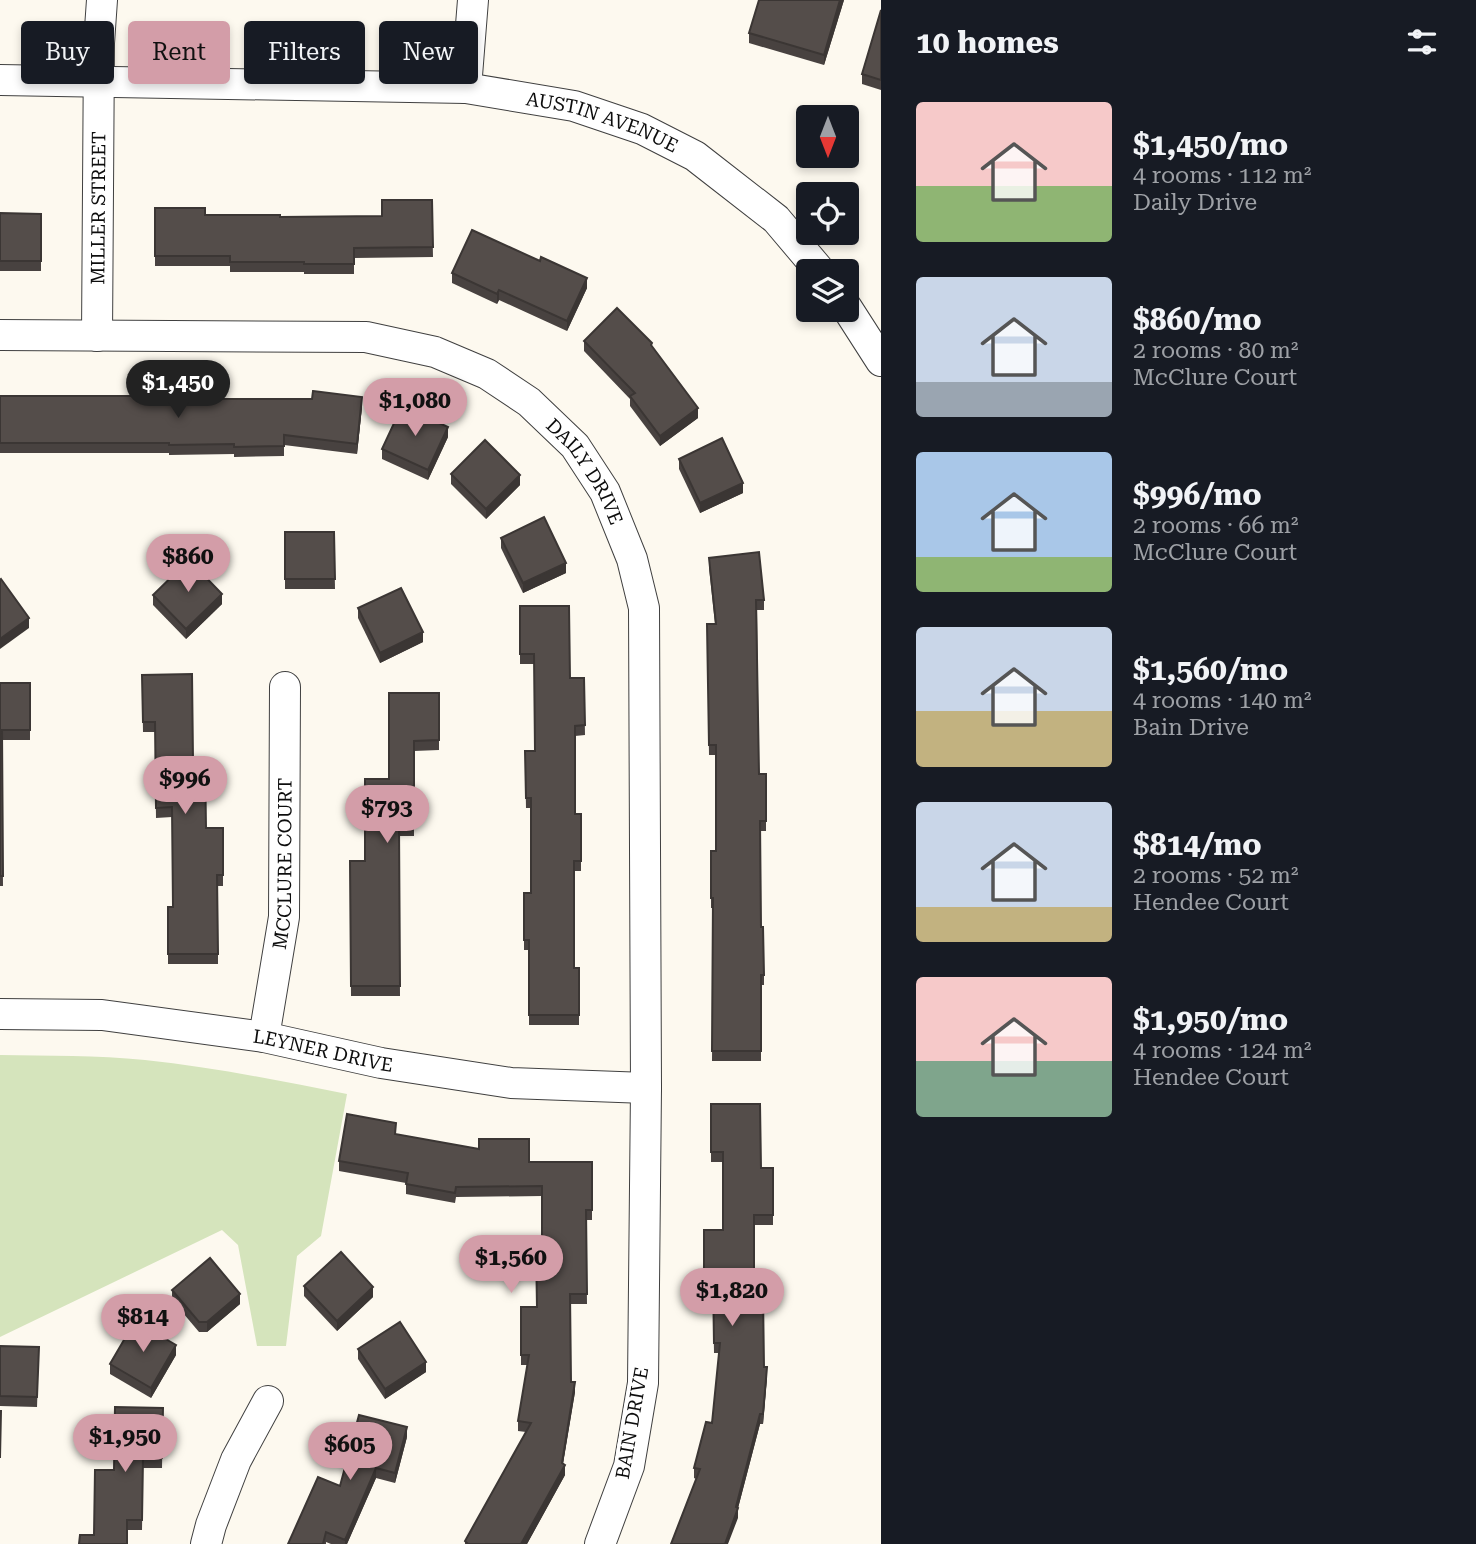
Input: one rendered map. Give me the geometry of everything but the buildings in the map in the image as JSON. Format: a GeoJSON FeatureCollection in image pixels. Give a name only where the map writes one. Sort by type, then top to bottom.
{"type":"FeatureCollection","features":[{"type":"Feature","properties":{"kind":"street","name":"MILLER STREET"},"geometry":{"type":"LineString","coordinates":[[101,21],[102,0]]}},
{"type":"Feature","properties":{"kind":"street"},"geometry":{"type":"LineString","coordinates":[[466,88],[472,0]]}},
{"type":"Feature","properties":{"kind":"street","name":"AUSTIN AVENUE"},"geometry":{"type":"LineString","coordinates":[[0,80],[21,80]]}},
{"type":"Feature","properties":{"kind":"street","name":"AUSTIN AVENUE"},"geometry":{"type":"LineString","coordinates":[[114,82],[466,88],[574,106],[642,129],[695,156],[775,219],[810,259]]}},
{"type":"Feature","properties":{"kind":"street","name":"MILLER STREET"},"geometry":{"type":"LineString","coordinates":[[97,336],[99,84]]}},
{"type":"Feature","properties":{"kind":"street"},"geometry":{"type":"LineString","coordinates":[[856,322],[881,361]]}},
{"type":"Feature","properties":{"kind":"street","name":"DAILY DRIVE"},"geometry":{"type":"LineString","coordinates":[[0,335],[366,337],[435,352],[487,374],[529,402],[575,446],[606,492],[632,559],[644,608],[646,1088]]}},
{"type":"Feature","properties":{"kind":"street","name":"MCCLURE COURT"},"geometry":{"type":"LineString","coordinates":[[264,1037],[284,917],[285,687]]}},
{"type":"Feature","properties":{"kind":"street","name":"LEYNER DRIVE"},"geometry":{"type":"LineString","coordinates":[[0,1014],[102,1016],[264,1037],[382,1063],[511,1083],[646,1088]]}},
{"type":"Feature","properties":{"kind":"street","name":"BAIN DRIVE"},"geometry":{"type":"LineString","coordinates":[[600,1544],[629,1466],[643,1383],[646,1088]]}},
{"type":"Feature","properties":{"kind":"street"},"geometry":{"type":"LineString","coordinates":[[206,1544],[236,1460],[268,1401]]}},
{"type":"Feature","properties":{"kind":"green space"},"geometry":{"type":"Polygon","coordinates":[[[0,1055],[91,1056],[145,1060],[221,1070],[347,1094],[321,1236],[297,1256],[286,1346],[257,1346],[238,1245],[222,1230],[0,1337],[0,1055]]]}}]}
